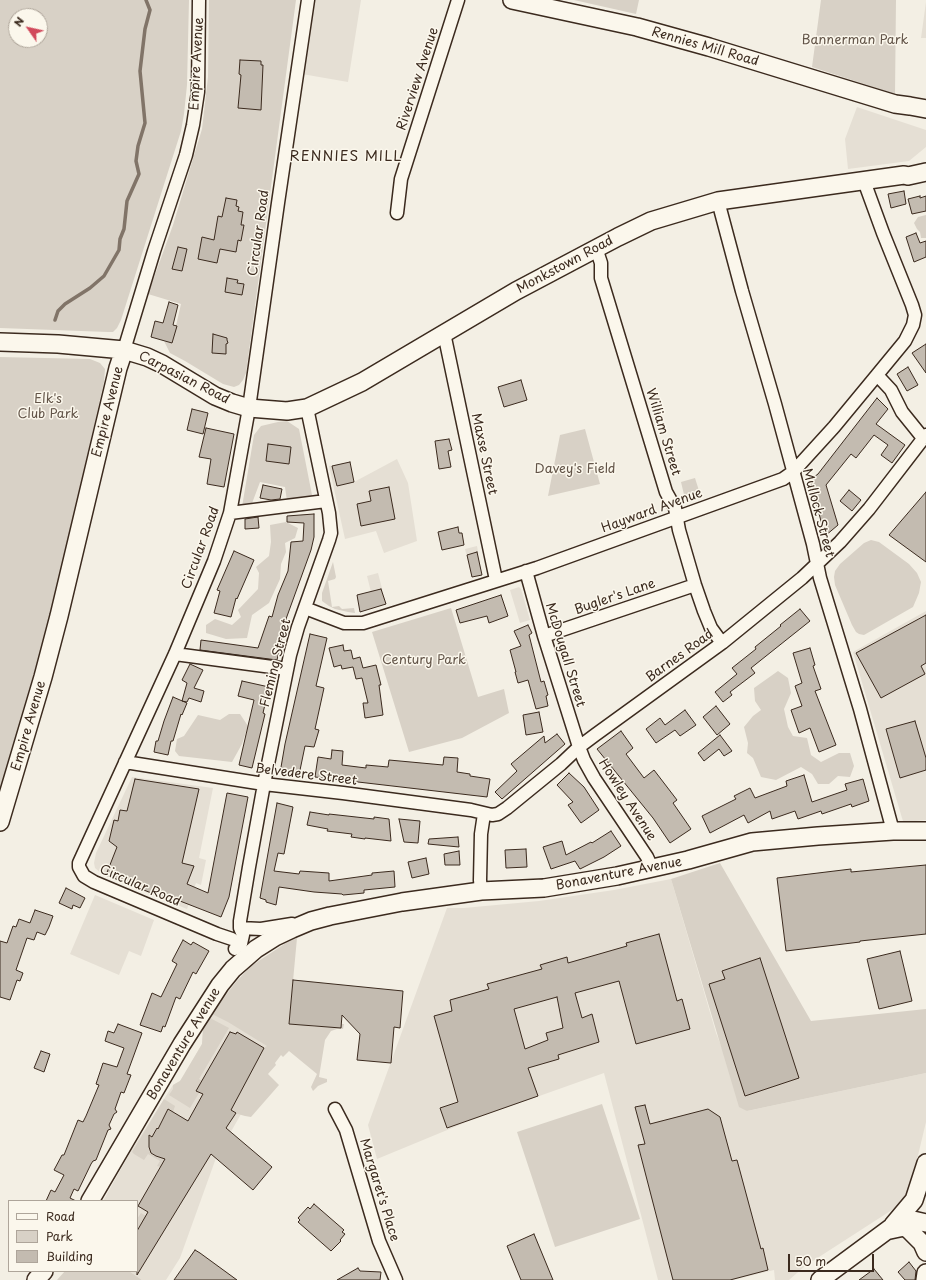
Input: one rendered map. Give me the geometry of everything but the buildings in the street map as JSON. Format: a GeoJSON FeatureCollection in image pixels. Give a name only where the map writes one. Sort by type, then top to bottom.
{"type":"FeatureCollection","features":[{"type":"Feature","properties":{"kind":"street","name":"Empire Avenue"},"geometry":{"type":"LineString","coordinates":[[0,822],[44,677],[116,376],[154,251],[186,156],[193,125],[198,86],[199,0]]}},
{"type":"Feature","properties":{"kind":"street","name":"Circular Road"},"geometry":{"type":"LineString","coordinates":[[234,944],[217,934],[110,890],[88,879],[80,872],[79,867],[80,859],[175,654],[214,561],[230,513],[249,408],[308,0]]}},
{"type":"Feature","properties":{"kind":"street","name":"Riverview Avenue"},"geometry":{"type":"LineString","coordinates":[[397,213],[401,179],[458,0]]}},
{"type":"Feature","properties":{"kind":"street","name":"Rennies Mill Road"},"geometry":{"type":"LineString","coordinates":[[512,0],[637,27],[709,47],[895,104],[926,109]]}},
{"type":"Feature","properties":{"kind":"street","name":"Rennies Mill Road"},"geometry":{"type":"LineString","coordinates":[[895,104],[906,112],[926,119]]}},
{"type":"Feature","properties":{"kind":"street","name":"Monkstown Road"},"geometry":{"type":"LineString","coordinates":[[904,175],[926,159]]}},
{"type":"Feature","properties":{"kind":"street","name":"Monkstown Road"},"geometry":{"type":"LineString","coordinates":[[249,408],[287,411],[307,408],[337,395],[362,382],[516,291],[596,248],[651,221],[718,201],[904,175],[908,176],[926,172]]}},
{"type":"Feature","properties":{"kind":"street","name":"Hayward Avenue"},"geometry":{"type":"LineString","coordinates":[[305,608],[344,623],[361,623],[526,571],[783,479],[793,472],[834,427],[905,341],[913,325],[915,315],[908,292],[883,233],[864,181]]}},
{"type":"Feature","properties":{"kind":"street","name":"Mullock Street"},"geometry":{"type":"LineString","coordinates":[[718,201],[813,544],[820,578],[860,709],[893,831]]}},
{"type":"Feature","properties":{"kind":"street","name":"William Street"},"geometry":{"type":"LineString","coordinates":[[596,248],[601,263],[601,278],[666,492],[673,503],[695,585],[711,628],[722,643]]}},
{"type":"Feature","properties":{"kind":"street","name":"Maxse Street"},"geometry":{"type":"LineString","coordinates":[[444,333],[496,580]]}},
{"type":"Feature","properties":{"kind":"street","name":"Carpasian Road"},"geometry":{"type":"LineString","coordinates":[[0,342],[58,344],[124,350],[147,357],[162,364],[215,396],[249,408]]}},
{"type":"Feature","properties":{"kind":"street"},"geometry":{"type":"LineString","coordinates":[[877,375],[891,390],[902,412],[925,437]]}},
{"type":"Feature","properties":{"kind":"street","name":"Fleming Street"},"geometry":{"type":"LineString","coordinates":[[234,944],[234,932],[240,928],[264,784],[293,643],[329,540],[330,525],[326,501],[307,408]]}},
{"type":"Feature","properties":{"kind":"street","name":"Barnes Road"},"geometry":{"type":"LineString","coordinates":[[484,814],[498,814],[507,808],[595,734],[722,643],[817,564],[840,542],[864,514],[925,437]]}},
{"type":"Feature","properties":{"kind":"street"},"geometry":{"type":"LineString","coordinates":[[230,513],[326,501]]}},
{"type":"Feature","properties":{"kind":"street","name":"McDougall Street"},"geometry":{"type":"LineString","coordinates":[[526,571],[544,636],[579,747]]}},
{"type":"Feature","properties":{"kind":"street","name":"Bugler's Lane"},"geometry":{"type":"LineString","coordinates":[[544,636],[695,585]]}},
{"type":"Feature","properties":{"kind":"street"},"geometry":{"type":"LineString","coordinates":[[175,654],[287,669]]}},
{"type":"Feature","properties":{"kind":"street","name":"Howley Avenue"},"geometry":{"type":"LineString","coordinates":[[579,747],[594,778],[643,851],[652,868]]}},
{"type":"Feature","properties":{"kind":"street","name":"Belvedere Street"},"geometry":{"type":"LineString","coordinates":[[125,762],[264,784],[464,809],[484,814]]}},
{"type":"Feature","properties":{"kind":"street"},"geometry":{"type":"LineString","coordinates":[[481,891],[481,834],[484,814]]}},
{"type":"Feature","properties":{"kind":"street","name":"Bonaventure Avenue"},"geometry":{"type":"LineString","coordinates":[[240,928],[261,929],[311,921],[402,902],[481,891],[544,888],[617,876],[688,860],[752,842],[893,831],[926,831]]}},
{"type":"Feature","properties":{"kind":"street","name":"Bonaventure Avenue"},"geometry":{"type":"LineString","coordinates":[[91,1200],[201,1014],[220,985],[233,969],[265,943],[311,921]]}},
{"type":"Feature","properties":{"kind":"street"},"geometry":{"type":"LineString","coordinates":[[233,969],[234,944]]}},
{"type":"Feature","properties":{"kind":"street","name":"Margaret's Place"},"geometry":{"type":"LineString","coordinates":[[335,1109],[346,1130],[378,1241],[396,1280]]}},
{"type":"Feature","properties":{"kind":"street"},"geometry":{"type":"LineString","coordinates":[[820,1280],[889,1228],[914,1200],[926,1163]]}},
{"type":"Feature","properties":{"kind":"street"},"geometry":{"type":"LineString","coordinates":[[889,1228],[907,1220],[926,1223]]}},
{"type":"Feature","properties":{"kind":"street"},"geometry":{"type":"LineString","coordinates":[[889,1228],[904,1227],[909,1230],[922,1243],[926,1252]]}},
{"type":"Feature","properties":{"kind":"street"},"geometry":{"type":"LineString","coordinates":[[36,1280],[43,1272]]}},
{"type":"Feature","properties":{"kind":"street"},"geometry":{"type":"LineString","coordinates":[[925,1280],[926,1273]]}},
{"type":"Feature","properties":{"kind":"shaded area"},"geometry":{"type":"Polygon","coordinates":[[[312,0],[361,0],[348,82],[302,74],[312,0]]]}},
{"type":"Feature","properties":{"kind":"shaded area"},"geometry":{"type":"Polygon","coordinates":[[[926,2],[926,38],[921,38],[926,2]]]}},
{"type":"Feature","properties":{"kind":"shaded area"},"geometry":{"type":"Polygon","coordinates":[[[857,107],[926,130],[926,147],[909,161],[848,169],[845,139],[857,107]]]}},
{"type":"Feature","properties":{"kind":"shaded area"},"geometry":{"type":"Polygon","coordinates":[[[397,459],[408,483],[417,541],[384,553],[376,531],[345,539],[329,466],[350,462],[354,482],[397,459]]]}},
{"type":"Feature","properties":{"kind":"shaded area"},"geometry":{"type":"Polygon","coordinates":[[[477,546],[482,575],[472,577],[465,549],[477,546]]]}},
{"type":"Feature","properties":{"kind":"shaded area"},"geometry":{"type":"Polygon","coordinates":[[[378,573],[386,604],[360,612],[357,595],[371,592],[367,576],[378,573]]]}},
{"type":"Feature","properties":{"kind":"shaded area"},"geometry":{"type":"Polygon","coordinates":[[[519,587],[521,589],[530,620],[520,623],[510,590],[519,587]]]}},
{"type":"Feature","properties":{"kind":"shaded area"},"geometry":{"type":"Polygon","coordinates":[[[926,611],[926,820],[906,822],[903,821],[902,818],[853,652],[926,611]]]}},
{"type":"Feature","properties":{"kind":"shaded area"},"geometry":{"type":"Polygon","coordinates":[[[132,777],[213,788],[199,858],[206,860],[201,885],[196,883],[187,909],[102,874],[95,868],[94,863],[96,853],[132,777]]]}},
{"type":"Feature","properties":{"kind":"shaded area"},"geometry":{"type":"Polygon","coordinates":[[[671,879],[716,1033],[747,1111],[926,1073],[926,1122],[909,1193],[895,1208],[805,1266],[789,1280],[775,1280],[774,1270],[733,1280],[658,1280],[604,1073],[469,1121],[377,1159],[368,1125],[447,908],[464,908],[539,901],[614,890],[671,879]]]}},
{"type":"Feature","properties":{"kind":"shaded area"},"geometry":{"type":"Polygon","coordinates":[[[95,895],[154,920],[141,956],[129,951],[119,975],[70,954],[95,895]]]}},
{"type":"Feature","properties":{"kind":"shaded area"},"geometry":{"type":"Polygon","coordinates":[[[254,963],[282,1042],[216,1158],[180,1258],[166,1280],[142,1280],[130,1272],[138,1272],[138,1200],[104,1200],[131,1151],[173,1085],[180,1081],[183,1077],[202,1044],[203,1029],[224,996],[254,963]]]}},
{"type":"Feature","properties":{"kind":"green space"},"geometry":{"type":"Polygon","coordinates":[[[0,0],[189,0],[187,85],[181,131],[121,320],[113,332],[0,328],[0,0]]]}},
{"type":"Feature","properties":{"kind":"green space"},"geometry":{"type":"Polygon","coordinates":[[[209,0],[296,0],[246,373],[239,385],[234,387],[223,384],[170,353],[164,341],[172,343],[181,304],[148,294],[173,225],[202,129],[208,77],[209,0]]]}},
{"type":"Feature","properties":{"kind":"green space"},"geometry":{"type":"Polygon","coordinates":[[[574,0],[639,0],[636,14],[574,0]]]}},
{"type":"Feature","properties":{"kind":"green space","name":"Bannerman Park"},"geometry":{"type":"Polygon","coordinates":[[[821,0],[896,0],[895,94],[812,67],[821,0]]]}},
{"type":"Feature","properties":{"kind":"green space"},"geometry":{"type":"Polygon","coordinates":[[[926,215],[926,238],[921,238],[920,232],[914,223],[918,217],[926,215]]]}},
{"type":"Feature","properties":{"kind":"green space","name":"Elk's Club Park"},"geometry":{"type":"Polygon","coordinates":[[[0,357],[90,359],[100,363],[105,369],[104,382],[67,544],[29,698],[0,791],[0,357]]]}},
{"type":"Feature","properties":{"kind":"green space"},"geometry":{"type":"Polygon","coordinates":[[[287,421],[299,429],[313,500],[287,501],[285,487],[260,482],[251,506],[242,507],[254,435],[261,426],[287,421]]]}},
{"type":"Feature","properties":{"kind":"green space","name":"Davey's Field"},"geometry":{"type":"Polygon","coordinates":[[[585,429],[600,484],[548,496],[560,435],[585,429]]]}},
{"type":"Feature","properties":{"kind":"green space"},"geometry":{"type":"Polygon","coordinates":[[[695,478],[701,497],[686,503],[681,482],[695,478]]]}},
{"type":"Feature","properties":{"kind":"green space"},"geometry":{"type":"Polygon","coordinates":[[[286,522],[298,528],[295,538],[285,543],[286,552],[281,564],[280,579],[269,603],[252,615],[247,638],[226,639],[206,633],[206,625],[215,619],[232,625],[241,617],[238,610],[258,589],[259,573],[256,567],[269,556],[271,542],[270,525],[286,522]]]}},
{"type":"Feature","properties":{"kind":"green space"},"geometry":{"type":"Polygon","coordinates":[[[871,540],[879,542],[909,564],[917,573],[921,582],[919,593],[913,607],[864,635],[856,632],[852,625],[835,585],[834,577],[835,571],[840,564],[864,543],[871,540]]]}},
{"type":"Feature","properties":{"kind":"green space"},"geometry":{"type":"Polygon","coordinates":[[[333,562],[336,577],[335,579],[328,581],[332,607],[339,606],[342,609],[354,608],[355,613],[335,609],[322,601],[322,593],[333,562]]]}},
{"type":"Feature","properties":{"kind":"green space","name":"Century Park"},"geometry":{"type":"Polygon","coordinates":[[[451,608],[478,697],[504,689],[509,713],[462,738],[409,752],[372,632],[451,608]]]}},
{"type":"Feature","properties":{"kind":"green space"},"geometry":{"type":"Polygon","coordinates":[[[778,671],[788,678],[791,693],[784,709],[788,727],[793,736],[807,738],[811,755],[821,762],[839,753],[850,753],[854,766],[850,777],[838,776],[829,784],[818,784],[812,774],[801,767],[776,780],[761,777],[753,758],[747,753],[748,743],[744,727],[753,716],[761,710],[755,701],[754,688],[778,671]]]}},
{"type":"Feature","properties":{"kind":"green space"},"geometry":{"type":"Polygon","coordinates":[[[229,714],[240,714],[248,726],[242,744],[232,762],[179,756],[175,751],[177,739],[184,736],[198,715],[220,720],[229,714]]]}},
{"type":"Feature","properties":{"kind":"green space"},"geometry":{"type":"Polygon","coordinates":[[[720,863],[811,1021],[926,1009],[926,1073],[747,1111],[739,1107],[671,879],[720,863]]]}},
{"type":"Feature","properties":{"kind":"green space"},"geometry":{"type":"Polygon","coordinates":[[[297,938],[289,1024],[301,1025],[302,1022],[310,1023],[310,1026],[321,1027],[322,1024],[344,1024],[343,1029],[331,1031],[325,1040],[319,1077],[327,1079],[327,1082],[318,1086],[313,1091],[311,1087],[317,1074],[289,1051],[283,1057],[281,1055],[275,1063],[276,1065],[268,1074],[279,1085],[251,1117],[238,1114],[231,1110],[264,1048],[267,1046],[212,1014],[236,982],[251,966],[286,943],[297,938]]]}},
{"type":"Feature","properties":{"kind":"green space"},"geometry":{"type":"Polygon","coordinates":[[[210,1018],[229,1028],[199,1079],[202,1081],[197,1091],[199,1093],[190,1108],[169,1095],[173,1089],[173,1085],[180,1081],[202,1044],[203,1029],[210,1018]]]}},
{"type":"Feature","properties":{"kind":"green space"},"geometry":{"type":"Polygon","coordinates":[[[164,1099],[175,1106],[173,1112],[168,1109],[165,1120],[162,1119],[159,1129],[157,1128],[155,1130],[155,1138],[151,1137],[149,1141],[151,1153],[161,1158],[168,1155],[160,1167],[157,1166],[160,1161],[148,1154],[144,1160],[132,1152],[164,1099]]]}},
{"type":"Feature","properties":{"kind":"green space"},"geometry":{"type":"Polygon","coordinates":[[[602,1104],[640,1219],[555,1247],[517,1132],[602,1104]]]}},
{"type":"Feature","properties":{"kind":"green space"},"geometry":{"type":"Polygon","coordinates":[[[141,1213],[146,1216],[138,1229],[138,1218],[141,1213]]]}},
{"type":"Feature","properties":{"kind":"green space"},"geometry":{"type":"Polygon","coordinates":[[[64,1272],[130,1272],[142,1280],[57,1280],[64,1272]]]}},
{"type":"Feature","properties":{"kind":"waterway"},"geometry":{"type":"LineString","coordinates":[[55,320],[58,311],[65,304],[90,288],[104,276],[119,250],[120,239],[124,229],[127,201],[139,174],[136,161],[138,146],[145,123],[140,71],[145,29],[150,10],[146,0]]}},
{"type":"Feature","properties":{"kind":"district","name":"RENNIES MILL"},"geometry":{"type":"Point","coordinates":[346,157]}}]}
